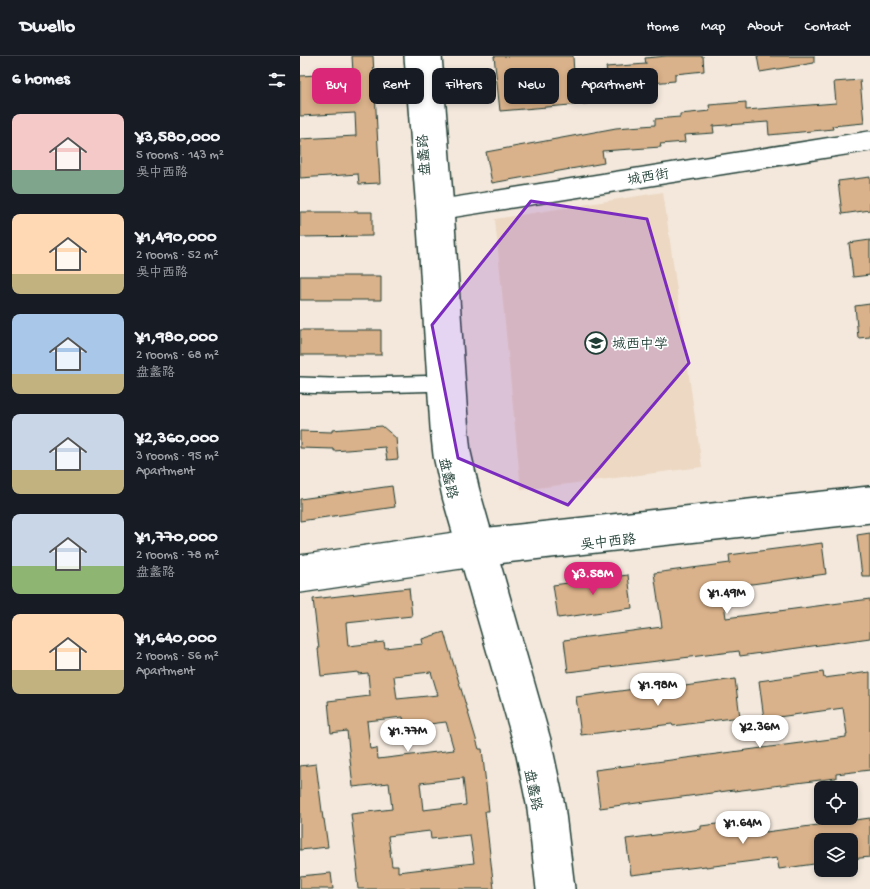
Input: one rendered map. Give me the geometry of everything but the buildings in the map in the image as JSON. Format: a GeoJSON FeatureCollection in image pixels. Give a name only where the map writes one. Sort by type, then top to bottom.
{"type":"FeatureCollection","features":[{"type":"Feature","properties":{"kind":"main road","name":"盘蠡路"},"geometry":{"type":"LineString","coordinates":[[415,56],[435,210]]}},
{"type":"Feature","properties":{"kind":"main road","name":"盘蠡路"},"geometry":{"type":"LineString","coordinates":[[432,56],[435,210],[446,383],[469,492],[476,548],[538,808],[547,889]]}},
{"type":"Feature","properties":{"kind":"main road","name":"吴中西路"},"geometry":{"type":"LineString","coordinates":[[300,582],[476,548],[870,497]]}},
{"type":"Feature","properties":{"kind":"main road","name":"吴中西路"},"geometry":{"type":"LineString","coordinates":[[300,566],[476,548],[870,512]]}},
{"type":"Feature","properties":{"kind":"main road","name":"盘蠡路"},"geometry":{"type":"LineString","coordinates":[[476,548],[540,741],[554,806],[564,889]]}},
{"type":"Feature","properties":{"kind":"street","name":"城西街"},"geometry":{"type":"LineString","coordinates":[[435,210],[870,141]]}},
{"type":"Feature","properties":{"kind":"street"},"geometry":{"type":"LineString","coordinates":[[300,385],[330,386],[446,383]]}},
{"type":"Feature","properties":{"kind":"highlighted area"},"geometry":{"type":"Polygon","coordinates":[[[531,201],[647,219],[689,363],[568,505],[458,458],[432,325],[531,201]]]}},
{"type":"Feature","properties":{"kind":"shaded area","name":"城西中学"},"geometry":{"type":"Polygon","coordinates":[[[663,192],[702,467],[521,490],[495,219],[663,192]]]}},
{"type":"Feature","properties":{"kind":"place","name":"城西中学"},"geometry":{"type":"Point","coordinates":[596,343]}}]}
